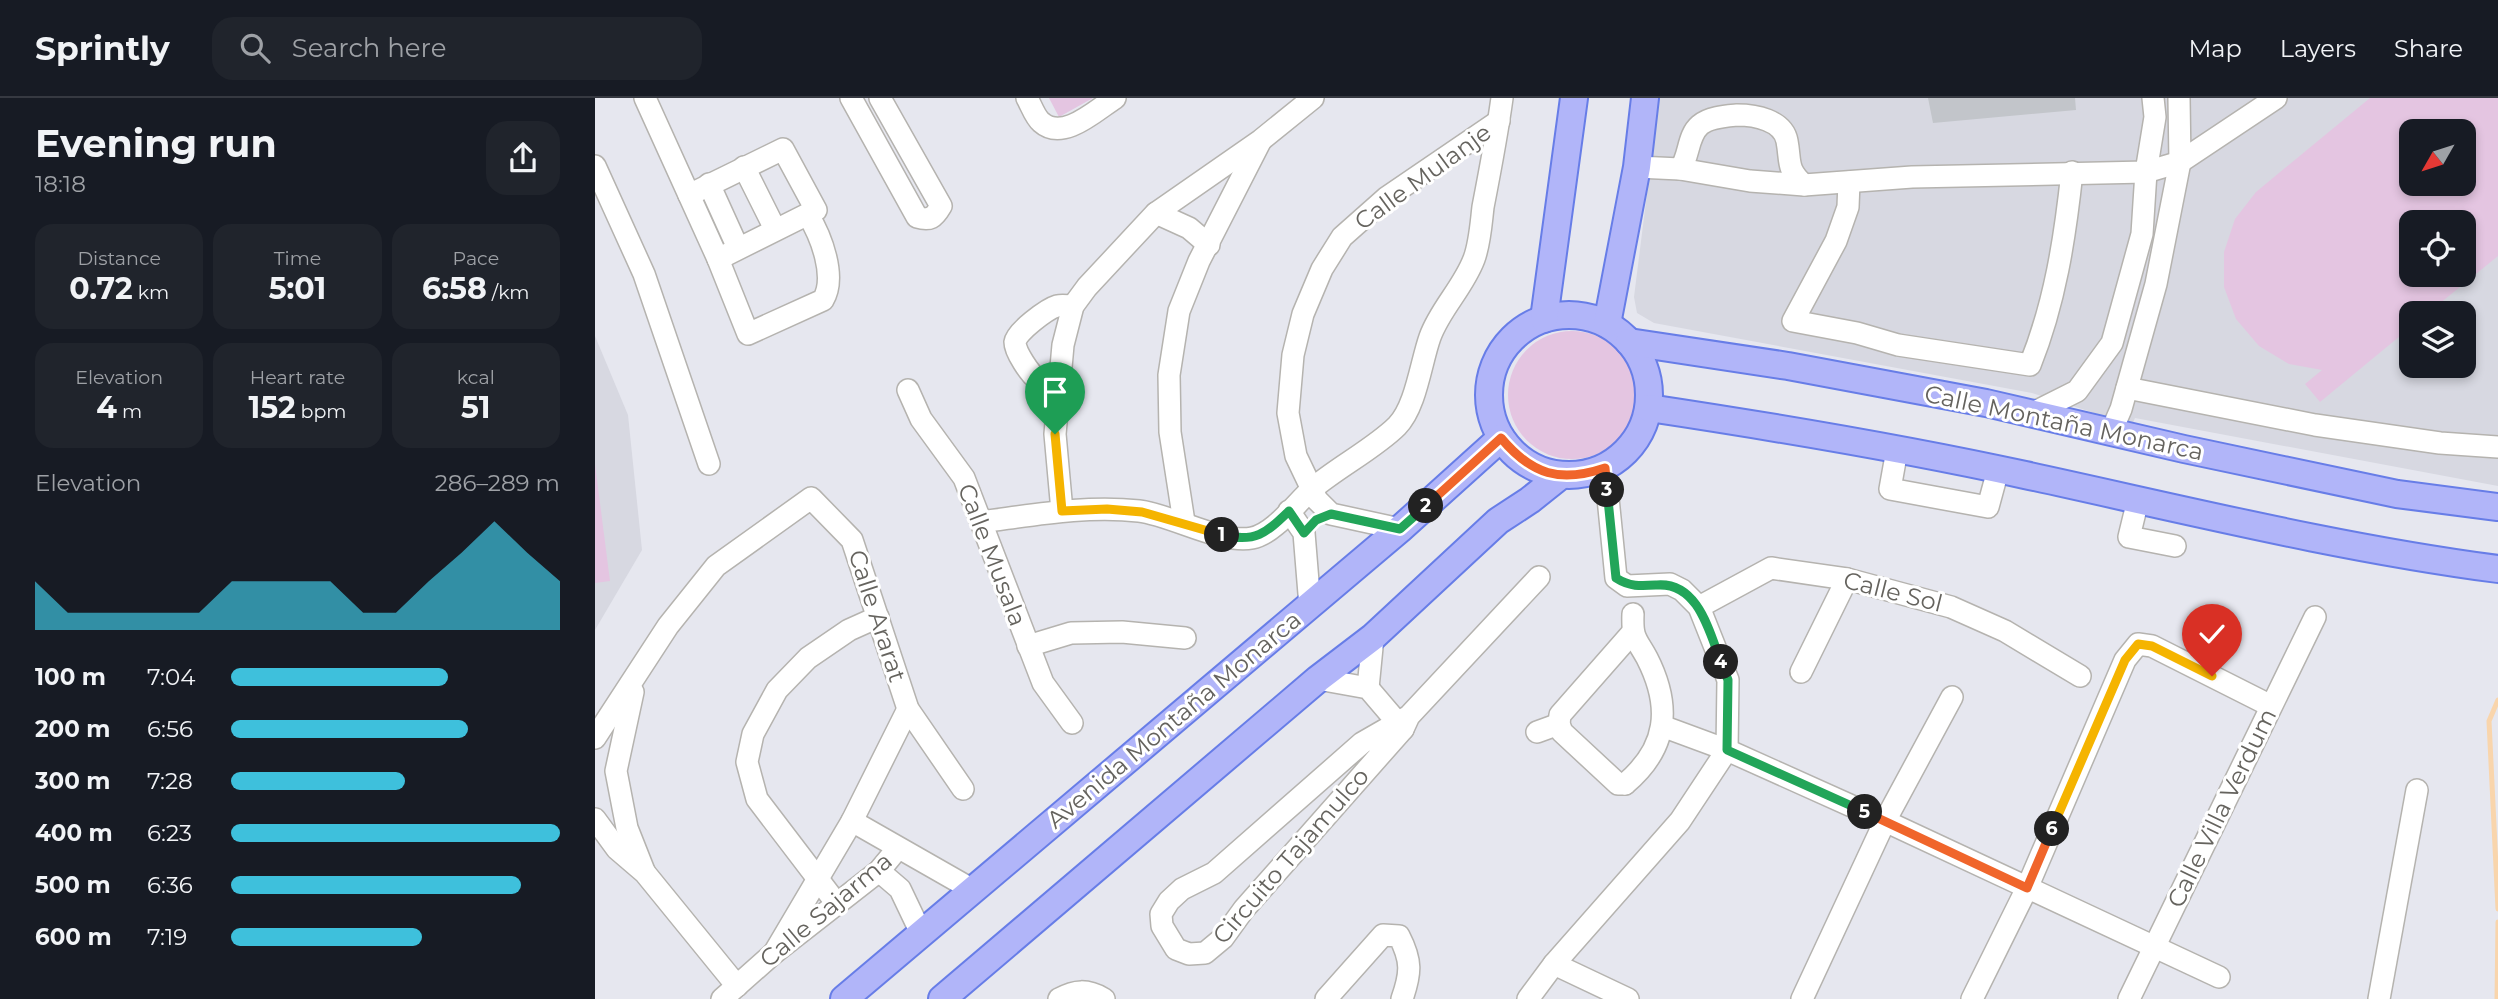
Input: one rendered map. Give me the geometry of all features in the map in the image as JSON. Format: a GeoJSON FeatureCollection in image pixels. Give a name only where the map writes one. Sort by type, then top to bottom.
{"type":"FeatureCollection","features":[{"type":"Feature","properties":{"kind":"main road"},"geometry":{"type":"LineString","coordinates":[[1544,318],[1574,98]]}},
{"type":"Feature","properties":{"kind":"main road"},"geometry":{"type":"LineString","coordinates":[[1607,324],[1637,167],[1645,98]]}},
{"type":"Feature","properties":{"kind":"main road"},"geometry":{"type":"LineString","coordinates":[[1565,315],[1587,317],[1607,324],[1629,342],[1642,361],[1646,373],[1649,408],[1641,432],[1626,453],[1605,468],[1583,475],[1560,476],[1536,469],[1516,456],[1501,438],[1491,415],[1489,391],[1493,368],[1505,346],[1522,329],[1544,318],[1565,315]]}},
{"type":"Feature","properties":{"kind":"main road","name":"Calle Montaña Monarca"},"geometry":{"type":"LineString","coordinates":[[1629,342],[1788,366],[2031,414],[2397,494],[2498,508]]}},
{"type":"Feature","properties":{"kind":"main road"},"geometry":{"type":"LineString","coordinates":[[1649,408],[1897,450],[2404,556],[2498,569]]}},
{"type":"Feature","properties":{"kind":"main road","name":"Avenida Montaña Monarca"},"geometry":{"type":"LineString","coordinates":[[844,999],[1310,606],[1501,438]]}},
{"type":"Feature","properties":{"kind":"main road"},"geometry":{"type":"LineString","coordinates":[[941,999],[1318,679],[1373,637],[1498,521],[1560,476]]}},
{"type":"Feature","properties":{"kind":"street"},"geometry":{"type":"LineString","coordinates":[[645,98],[718,259],[748,334],[823,300],[829,291],[830,281],[818,231],[808,215]]}},
{"type":"Feature","properties":{"kind":"street"},"geometry":{"type":"LineString","coordinates":[[851,98],[917,217],[926,220],[933,218],[940,206],[880,98]]}},
{"type":"Feature","properties":{"kind":"street"},"geometry":{"type":"LineString","coordinates":[[1027,98],[1040,122],[1051,128],[1065,129],[1115,98]]}},
{"type":"Feature","properties":{"kind":"street"},"geometry":{"type":"LineString","coordinates":[[1062,511],[1055,434],[1063,345],[1073,306],[1087,287],[1156,213],[1261,140],[1313,98]]}},
{"type":"Feature","properties":{"kind":"street"},"geometry":{"type":"LineString","coordinates":[[981,522],[1062,511],[1107,509],[1142,512],[1218,534],[1252,538],[1268,531],[1312,489],[1399,425],[1412,400],[1431,335],[1445,307],[1462,285],[1475,256],[1502,98]]}},
{"type":"Feature","properties":{"kind":"street"},"geometry":{"type":"LineString","coordinates":[[2031,414],[2077,391],[2112,343],[2142,234],[2146,172],[2155,117],[2153,98]]}},
{"type":"Feature","properties":{"kind":"street"},"geometry":{"type":"LineString","coordinates":[[2111,432],[2127,388],[2155,284],[2180,162],[2179,98]]}},
{"type":"Feature","properties":{"kind":"street"},"geometry":{"type":"LineString","coordinates":[[1637,167],[1680,169],[1750,181],[1804,185],[1912,177],[2146,172],[2180,162],[2276,98]]}},
{"type":"Feature","properties":{"kind":"street"},"geometry":{"type":"LineString","coordinates":[[1680,169],[1688,157],[1693,134],[1700,125],[1735,107],[1777,125],[1787,138],[1788,162],[1793,174],[1804,185]]}},
{"type":"Feature","properties":{"kind":"street","name":"Calle Mulanje"},"geometry":{"type":"LineString","coordinates":[[1331,514],[1317,500],[1296,456],[1288,413],[1293,355],[1303,314],[1322,269],[1342,237],[1386,198],[1499,121]]}},
{"type":"Feature","properties":{"kind":"street"},"geometry":{"type":"LineString","coordinates":[[1184,522],[1170,432],[1169,375],[1179,311],[1261,140]]}},
{"type":"Feature","properties":{"kind":"street"},"geometry":{"type":"LineString","coordinates":[[689,195],[783,149],[816,210],[718,259]]}},
{"type":"Feature","properties":{"kind":"street"},"geometry":{"type":"LineString","coordinates":[[1750,181],[1788,162]]}},
{"type":"Feature","properties":{"kind":"street"},"geometry":{"type":"LineString","coordinates":[[595,166],[644,274],[709,464]]}},
{"type":"Feature","properties":{"kind":"street"},"geometry":{"type":"LineString","coordinates":[[744,167],[775,229]]}},
{"type":"Feature","properties":{"kind":"street"},"geometry":{"type":"LineString","coordinates":[[1849,182],[1848,207],[1836,241],[1793,321],[1898,345],[2030,365],[2052,298],[2066,228],[2072,172]]}},
{"type":"Feature","properties":{"kind":"street"},"geometry":{"type":"LineString","coordinates":[[709,184],[738,248]]}},
{"type":"Feature","properties":{"kind":"street"},"geometry":{"type":"LineString","coordinates":[[1156,213],[1177,221],[1209,245]]}},
{"type":"Feature","properties":{"kind":"street"},"geometry":{"type":"LineString","coordinates":[[1059,386],[1040,382],[1034,376],[1016,349],[1015,341],[1018,334],[1048,310],[1058,305],[1073,306]]}},
{"type":"Feature","properties":{"kind":"street"},"geometry":{"type":"LineString","coordinates":[[2127,388],[2315,425],[2440,443],[2498,447]]}},
{"type":"Feature","properties":{"kind":"street","name":"Calle Musala"},"geometry":{"type":"LineString","coordinates":[[908,390],[921,419],[964,478],[1043,683],[1072,723]]}},
{"type":"Feature","properties":{"kind":"street"},"geometry":{"type":"LineString","coordinates":[[1897,450],[1890,489],[1988,507],[1998,470]]}},
{"type":"Feature","properties":{"kind":"street"},"geometry":{"type":"LineString","coordinates":[[1528,999],[1554,964],[1680,821],[1727,750],[1728,680],[1699,607],[1682,590],[1670,584],[1627,586],[1616,578],[1605,468]]}},
{"type":"Feature","properties":{"kind":"street","name":"Calle Ararat"},"geometry":{"type":"LineString","coordinates":[[595,738],[668,626],[716,566],[811,498],[852,540],[908,709],[963,789]]}},
{"type":"Feature","properties":{"kind":"street"},"geometry":{"type":"LineString","coordinates":[[2138,500],[2129,537],[2175,546]]}},
{"type":"Feature","properties":{"kind":"street"},"geometry":{"type":"LineString","coordinates":[[1289,511],[1304,533],[1310,606]]}},
{"type":"Feature","properties":{"kind":"street"},"geometry":{"type":"LineString","coordinates":[[1304,533],[1316,520],[1331,514],[1400,529]]}},
{"type":"Feature","properties":{"kind":"street","name":"Calle Sol"},"geometry":{"type":"LineString","coordinates":[[1699,607],[1771,568],[1847,579],[1951,607],[2005,631],[2080,676]]}},
{"type":"Feature","properties":{"kind":"street","name":"Circuito Tajamulco"},"geometry":{"type":"LineString","coordinates":[[1403,722],[1362,743],[1213,873],[1182,888],[1169,901],[1161,914],[1162,926],[1177,949],[1189,954],[1205,953],[1223,938],[1244,909],[1403,722],[1539,577]]}},
{"type":"Feature","properties":{"kind":"street"},"geometry":{"type":"LineString","coordinates":[[1801,672],[1847,579]]}},
{"type":"Feature","properties":{"kind":"street"},"geometry":{"type":"LineString","coordinates":[[837,904],[757,799],[747,762],[753,734],[777,690],[808,658],[849,630],[879,617]]}},
{"type":"Feature","properties":{"kind":"street","name":"Calle Villa Verdum"},"geometry":{"type":"LineString","coordinates":[[2129,999],[2315,617]]}},
{"type":"Feature","properties":{"kind":"street"},"geometry":{"type":"LineString","coordinates":[[1632,623],[1664,705],[1662,726],[1651,758],[1625,793],[1562,732],[1559,724],[1560,715],[1632,623]]}},
{"type":"Feature","properties":{"kind":"street"},"geometry":{"type":"LineString","coordinates":[[1028,646],[1071,633],[1122,632],[1185,638]]}},
{"type":"Feature","properties":{"kind":"street"},"geometry":{"type":"LineString","coordinates":[[1368,688],[1373,637]]}},
{"type":"Feature","properties":{"kind":"street"},"geometry":{"type":"LineString","coordinates":[[1972,999],[2027,888],[2125,660],[2138,644],[2152,646],[2271,706]]}},
{"type":"Feature","properties":{"kind":"street","name":"Calle Ararat"},"geometry":{"type":"LineString","coordinates":[[637,676],[616,771],[627,828],[645,873],[730,993]]}},
{"type":"Feature","properties":{"kind":"street"},"geometry":{"type":"LineString","coordinates":[[1318,679],[1368,688],[1403,722]]}},
{"type":"Feature","properties":{"kind":"street"},"geometry":{"type":"LineString","coordinates":[[1802,999],[1885,821],[1952,697]]}},
{"type":"Feature","properties":{"kind":"street","name":"Calle Ararat"},"geometry":{"type":"LineString","coordinates":[[774,953],[852,821],[908,709]]}},
{"type":"Feature","properties":{"kind":"street"},"geometry":{"type":"LineString","coordinates":[[1537,732],[1559,724]]}},
{"type":"Feature","properties":{"kind":"street"},"geometry":{"type":"LineString","coordinates":[[1662,726],[1727,750],[1885,821],[2219,977]]}},
{"type":"Feature","properties":{"kind":"street"},"geometry":{"type":"LineString","coordinates":[[2379,999],[2417,790]]}},
{"type":"Feature","properties":{"kind":"street","name":"Calle Ararat"},"geometry":{"type":"LineString","coordinates":[[595,819],[617,849],[645,873]]}},
{"type":"Feature","properties":{"kind":"street"},"geometry":{"type":"LineString","coordinates":[[852,821],[973,890]]}},
{"type":"Feature","properties":{"kind":"street","name":"Calle Sajarma"},"geometry":{"type":"LineString","coordinates":[[730,993],[774,953],[879,871],[898,848]]}},
{"type":"Feature","properties":{"kind":"street"},"geometry":{"type":"LineString","coordinates":[[900,889],[924,863]]}},
{"type":"Feature","properties":{"kind":"street"},"geometry":{"type":"LineString","coordinates":[[879,871],[900,889],[921,933]]}},
{"type":"Feature","properties":{"kind":"street"},"geometry":{"type":"LineString","coordinates":[[1327,999],[1383,935],[1399,936],[1409,956],[1408,979],[1402,999]]}},
{"type":"Feature","properties":{"kind":"street"},"geometry":{"type":"LineString","coordinates":[[1554,964],[1628,999]]}},
{"type":"Feature","properties":{"kind":"street"},"geometry":{"type":"LineString","coordinates":[[1059,999],[1072,992],[1086,991],[1104,999]]}},
{"type":"Feature","properties":{"kind":"shaded area"},"geometry":{"type":"Polygon","coordinates":[[[1049,98],[1093,98],[1059,117],[1049,98]]]}},
{"type":"Feature","properties":{"kind":"shaded area"},"geometry":{"type":"Polygon","coordinates":[[[1659,98],[2498,98],[2498,486],[2135,418],[2132,425],[2032,393],[1654,323],[1637,313],[1634,297],[1659,98]]]}},
{"type":"Feature","properties":{"kind":"shaded area"},"geometry":{"type":"Polygon","coordinates":[[[2370,98],[2498,98],[2498,256],[2476,274],[2476,210],[2399,210],[2399,287],[2460,287],[2443,301],[2399,301],[2399,337],[2320,402],[2305,384],[2322,370],[2289,364],[2259,346],[2236,319],[2224,287],[2224,252],[2235,219],[2256,192],[2370,98]]]}},
{"type":"Feature","properties":{"kind":"shaded area"},"geometry":{"type":"Polygon","coordinates":[[[1572,331],[1597,336],[1617,350],[1631,370],[1636,395],[1631,420],[1617,440],[1597,454],[1572,459],[1547,454],[1527,440],[1513,420],[1508,395],[1513,370],[1527,350],[1547,336],[1572,331]]]}},
{"type":"Feature","properties":{"kind":"shaded area"},"geometry":{"type":"Polygon","coordinates":[[[595,336],[628,415],[642,550],[595,630],[595,336]]]}},
{"type":"Feature","properties":{"kind":"shaded area"},"geometry":{"type":"Polygon","coordinates":[[[595,464],[610,581],[595,583],[595,464]]]}},
{"type":"Feature","properties":{"kind":"building"},"geometry":{"type":"Polygon","coordinates":[[[1928,98],[2075,98],[2076,110],[1933,123],[1928,98]]]}},
{"type":"Feature","properties":{"kind":"waterway"},"geometry":{"type":"LineString","coordinates":[[2498,700],[2489,721],[2498,909]]}},
{"type":"Feature","properties":{"kind":"waterway"},"geometry":{"type":"LineString","coordinates":[[2497,999],[2498,922]]}},
{"type":"Feature","properties":{"kind":"route"},"geometry":{"type":"LineString","coordinates":[[1055,434],[1062,511],[1107,509],[1142,512],[1232,537],[1252,538],[1268,531],[1289,511],[1304,533],[1316,520],[1331,514],[1400,529],[1501,438],[1516,456],[1536,469],[1560,476],[1583,475],[1605,468],[1616,578],[1627,586],[1670,584],[1682,590],[1699,607],[1728,680],[1727,750],[2027,888],[2125,660],[2138,644],[2152,646],[2212,676]]}}]}
